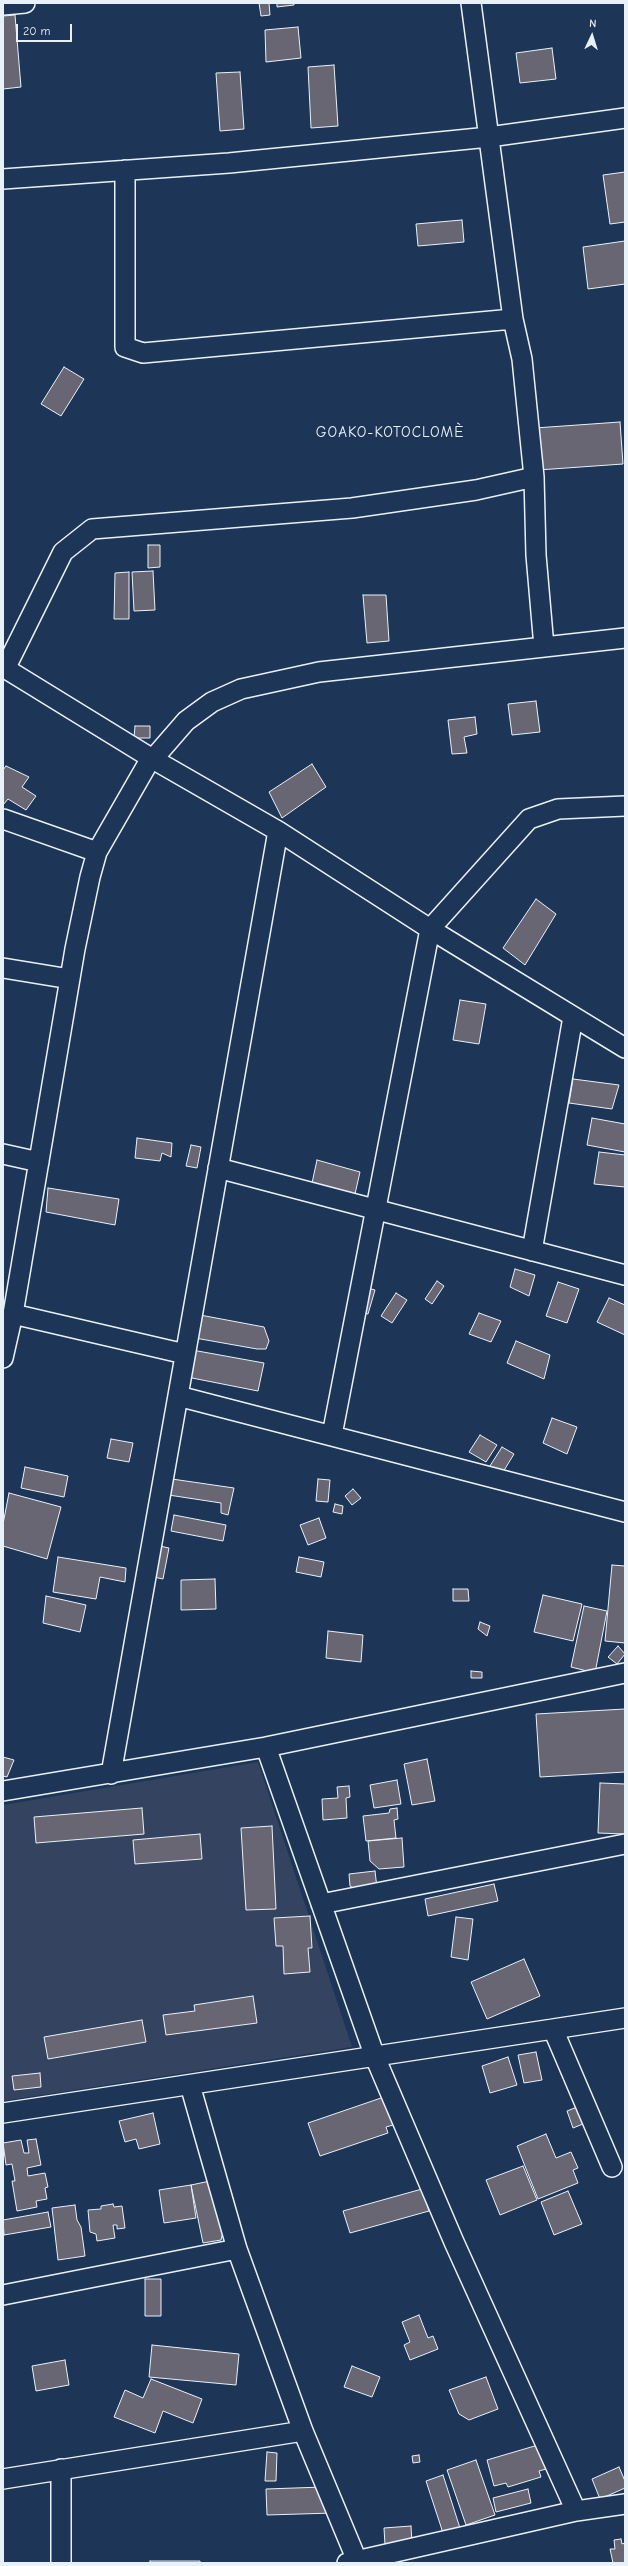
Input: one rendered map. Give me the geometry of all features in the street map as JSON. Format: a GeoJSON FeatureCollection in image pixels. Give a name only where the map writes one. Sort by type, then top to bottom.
{"type":"FeatureCollection","features":[{"type":"Feature","properties":{"kind":"street"},"geometry":{"type":"LineString","coordinates":[[3,5],[26,3]]}},
{"type":"Feature","properties":{"kind":"street"},"geometry":{"type":"LineString","coordinates":[[471,3],[513,319],[522,360],[534,477],[536,555],[544,647]]}},
{"type":"Feature","properties":{"kind":"street"},"geometry":{"type":"LineString","coordinates":[[3,179],[237,162],[489,137],[625,118]]}},
{"type":"Feature","properties":{"kind":"street"},"geometry":{"type":"LineString","coordinates":[[125,170],[125,347],[143,353],[513,319]]}},
{"type":"Feature","properties":{"kind":"street"},"geometry":{"type":"LineString","coordinates":[[534,477],[476,490],[352,508],[92,529],[63,552],[4,668],[152,759],[278,831],[430,929],[625,1048]]}},
{"type":"Feature","properties":{"kind":"street"},"geometry":{"type":"LineString","coordinates":[[3,1358],[13,1314],[70,979],[90,877],[97,852],[152,759],[186,721],[212,702],[240,689],[319,672],[625,638]]}},
{"type":"Feature","properties":{"kind":"street"},"geometry":{"type":"LineString","coordinates":[[332,1436],[430,929],[530,819],[558,809],[625,806]]}},
{"type":"Feature","properties":{"kind":"street"},"geometry":{"type":"LineString","coordinates":[[3,819],[97,852]]}},
{"type":"Feature","properties":{"kind":"street"},"geometry":{"type":"LineString","coordinates":[[111,1774],[278,831]]}},
{"type":"Feature","properties":{"kind":"street"},"geometry":{"type":"LineString","coordinates":[[3,968],[70,979]]}},
{"type":"Feature","properties":{"kind":"street"},"geometry":{"type":"LineString","coordinates":[[532,1251],[573,1017]]}},
{"type":"Feature","properties":{"kind":"street"},"geometry":{"type":"LineString","coordinates":[[3,1154],[39,1162]]}},
{"type":"Feature","properties":{"kind":"street"},"geometry":{"type":"LineString","coordinates":[[218,1168],[625,1275]]}},
{"type":"Feature","properties":{"kind":"street"},"geometry":{"type":"LineString","coordinates":[[13,1314],[185,1354]]}},
{"type":"Feature","properties":{"kind":"street"},"geometry":{"type":"LineString","coordinates":[[178,1396],[625,1512]]}},
{"type":"Feature","properties":{"kind":"street"},"geometry":{"type":"LineString","coordinates":[[3,1791],[266,1747],[625,1673]]}},
{"type":"Feature","properties":{"kind":"street"},"geometry":{"type":"LineString","coordinates":[[266,1747],[375,2057],[458,2250],[576,2511]]}},
{"type":"Feature","properties":{"kind":"street"},"geometry":{"type":"LineString","coordinates":[[321,1904],[625,1844]]}},
{"type":"Feature","properties":{"kind":"street"},"geometry":{"type":"LineString","coordinates":[[3,2113],[625,2018]]}},
{"type":"Feature","properties":{"kind":"street"},"geometry":{"type":"LineString","coordinates":[[553,2029],[612,2167]]}},
{"type":"Feature","properties":{"kind":"street"},"geometry":{"type":"LineString","coordinates":[[190,2085],[237,2249],[303,2431],[354,2562],[576,2511],[625,2504]]}},
{"type":"Feature","properties":{"kind":"street"},"geometry":{"type":"LineString","coordinates":[[3,2295],[237,2249]]}},
{"type":"Feature","properties":{"kind":"street"},"geometry":{"type":"LineString","coordinates":[[3,2479],[303,2431]]}},
{"type":"Feature","properties":{"kind":"street"},"geometry":{"type":"LineString","coordinates":[[61,2469],[61,2563]]}},
{"type":"Feature","properties":{"kind":"shaded area"},"geometry":{"type":"Polygon","coordinates":[[[258,1762],[352,2047],[3,2101],[3,1805],[258,1762]]]}},
{"type":"Feature","properties":{"kind":"building"},"geometry":{"type":"Polygon","coordinates":[[[259,3],[269,3],[270,15],[261,16],[259,3]]]}},
{"type":"Feature","properties":{"kind":"building"},"geometry":{"type":"Polygon","coordinates":[[[277,3],[294,3],[294,5],[277,7],[277,3]]]}},
{"type":"Feature","properties":{"kind":"building"},"geometry":{"type":"Polygon","coordinates":[[[15,15],[21,87],[3,89],[3,16],[15,15]]]}},
{"type":"Feature","properties":{"kind":"building"},"geometry":{"type":"Polygon","coordinates":[[[298,27],[301,58],[266,62],[265,30],[298,27]]]}},
{"type":"Feature","properties":{"kind":"building"},"geometry":{"type":"Polygon","coordinates":[[[552,48],[556,79],[520,83],[516,53],[552,48]]]}},
{"type":"Feature","properties":{"kind":"building"},"geometry":{"type":"Polygon","coordinates":[[[334,65],[338,126],[311,128],[308,67],[334,65]]]}},
{"type":"Feature","properties":{"kind":"building"},"geometry":{"type":"Polygon","coordinates":[[[240,72],[244,129],[220,131],[216,73],[240,72]]]}},
{"type":"Feature","properties":{"kind":"building"},"geometry":{"type":"Polygon","coordinates":[[[625,172],[625,222],[610,224],[603,175],[625,172]]]}},
{"type":"Feature","properties":{"kind":"building"},"geometry":{"type":"Polygon","coordinates":[[[462,220],[464,242],[418,246],[416,224],[462,220]]]}},
{"type":"Feature","properties":{"kind":"building"},"geometry":{"type":"Polygon","coordinates":[[[625,241],[625,284],[588,289],[583,247],[625,241]]]}},
{"type":"Feature","properties":{"kind":"building"},"geometry":{"type":"Polygon","coordinates":[[[64,367],[84,379],[61,416],[41,404],[64,367]]]}},
{"type":"Feature","properties":{"kind":"building"},"geometry":{"type":"Polygon","coordinates":[[[620,422],[623,464],[538,470],[535,428],[620,422]]]}},
{"type":"Feature","properties":{"kind":"building"},"geometry":{"type":"Polygon","coordinates":[[[148,545],[160,545],[160,567],[148,568],[148,545]]]}},
{"type":"Feature","properties":{"kind":"building"},"geometry":{"type":"Polygon","coordinates":[[[153,571],[155,610],[134,611],[132,572],[153,571]]]}},
{"type":"Feature","properties":{"kind":"building"},"geometry":{"type":"Polygon","coordinates":[[[129,572],[129,619],[114,619],[115,573],[129,572]]]}},
{"type":"Feature","properties":{"kind":"building"},"geometry":{"type":"Polygon","coordinates":[[[363,595],[386,595],[389,641],[367,643],[363,595]]]}},
{"type":"Feature","properties":{"kind":"building"},"geometry":{"type":"Polygon","coordinates":[[[536,701],[540,732],[512,735],[508,704],[536,701]]]}},
{"type":"Feature","properties":{"kind":"building"},"geometry":{"type":"Polygon","coordinates":[[[475,717],[477,734],[464,737],[467,753],[452,754],[448,720],[475,717]]]}},
{"type":"Feature","properties":{"kind":"building"},"geometry":{"type":"Polygon","coordinates":[[[135,726],[150,726],[150,738],[134,738],[135,726]]]}},
{"type":"Feature","properties":{"kind":"building"},"geometry":{"type":"Polygon","coordinates":[[[312,764],[326,787],[282,818],[269,792],[312,764]]]}},
{"type":"Feature","properties":{"kind":"building"},"geometry":{"type":"Polygon","coordinates":[[[6,766],[29,777],[22,787],[36,796],[26,810],[8,799],[3,805],[3,770],[6,766]]]}},
{"type":"Feature","properties":{"kind":"building"},"geometry":{"type":"Polygon","coordinates":[[[536,899],[556,914],[525,965],[503,948],[536,899]]]}},
{"type":"Feature","properties":{"kind":"building"},"geometry":{"type":"Polygon","coordinates":[[[460,1000],[486,1004],[479,1044],[453,1040],[460,1000]]]}},
{"type":"Feature","properties":{"kind":"building"},"geometry":{"type":"Polygon","coordinates":[[[573,1079],[619,1085],[612,1109],[569,1103],[573,1079]]]}},
{"type":"Feature","properties":{"kind":"building"},"geometry":{"type":"Polygon","coordinates":[[[592,1118],[625,1124],[625,1152],[587,1145],[592,1118]]]}},
{"type":"Feature","properties":{"kind":"building"},"geometry":{"type":"Polygon","coordinates":[[[137,1138],[172,1143],[171,1157],[162,1153],[160,1161],[135,1158],[137,1138]]]}},
{"type":"Feature","properties":{"kind":"building"},"geometry":{"type":"Polygon","coordinates":[[[191,1145],[201,1147],[197,1168],[186,1166],[191,1145]]]}},
{"type":"Feature","properties":{"kind":"building"},"geometry":{"type":"Polygon","coordinates":[[[599,1152],[625,1155],[625,1187],[594,1184],[599,1152]]]}},
{"type":"Feature","properties":{"kind":"building"},"geometry":{"type":"Polygon","coordinates":[[[317,1160],[360,1172],[355,1194],[312,1183],[317,1160]]]}},
{"type":"Feature","properties":{"kind":"building"},"geometry":{"type":"Polygon","coordinates":[[[48,1188],[119,1199],[115,1225],[46,1212],[48,1188]]]}},
{"type":"Feature","properties":{"kind":"building"},"geometry":{"type":"Polygon","coordinates":[[[515,1269],[535,1275],[529,1296],[510,1287],[515,1269]]]}},
{"type":"Feature","properties":{"kind":"building"},"geometry":{"type":"Polygon","coordinates":[[[437,1281],[444,1286],[432,1304],[425,1299],[437,1281]]]}},
{"type":"Feature","properties":{"kind":"building"},"geometry":{"type":"Polygon","coordinates":[[[558,1282],[579,1289],[567,1323],[546,1316],[558,1282]]]}},
{"type":"Feature","properties":{"kind":"building"},"geometry":{"type":"Polygon","coordinates":[[[364,1287],[375,1290],[368,1314],[358,1312],[364,1287]]]}},
{"type":"Feature","properties":{"kind":"building"},"geometry":{"type":"Polygon","coordinates":[[[396,1293],[407,1300],[392,1323],[381,1316],[396,1293]]]}},
{"type":"Feature","properties":{"kind":"building"},"geometry":{"type":"Polygon","coordinates":[[[609,1298],[625,1305],[625,1335],[597,1322],[609,1298]]]}},
{"type":"Feature","properties":{"kind":"building"},"geometry":{"type":"Polygon","coordinates":[[[479,1313],[501,1321],[491,1342],[469,1334],[479,1313]]]}},
{"type":"Feature","properties":{"kind":"building"},"geometry":{"type":"Polygon","coordinates":[[[200,1315],[264,1327],[269,1341],[266,1349],[257,1349],[195,1338],[200,1315]]]}},
{"type":"Feature","properties":{"kind":"building"},"geometry":{"type":"Polygon","coordinates":[[[516,1341],[550,1355],[544,1379],[507,1363],[516,1341]]]}},
{"type":"Feature","properties":{"kind":"building"},"geometry":{"type":"Polygon","coordinates":[[[192,1350],[264,1363],[258,1391],[187,1377],[192,1350]]]}},
{"type":"Feature","properties":{"kind":"building"},"geometry":{"type":"Polygon","coordinates":[[[552,1418],[577,1427],[567,1454],[543,1443],[552,1418]]]}},
{"type":"Feature","properties":{"kind":"building"},"geometry":{"type":"Polygon","coordinates":[[[480,1435],[497,1445],[486,1462],[469,1452],[480,1435]]]}},
{"type":"Feature","properties":{"kind":"building"},"geometry":{"type":"Polygon","coordinates":[[[111,1439],[133,1443],[129,1462],[107,1458],[111,1439]]]}},
{"type":"Feature","properties":{"kind":"building"},"geometry":{"type":"Polygon","coordinates":[[[502,1447],[514,1454],[500,1477],[488,1469],[502,1447]]]}},
{"type":"Feature","properties":{"kind":"building"},"geometry":{"type":"Polygon","coordinates":[[[25,1467],[68,1476],[64,1497],[21,1488],[25,1467]]]}},
{"type":"Feature","properties":{"kind":"building"},"geometry":{"type":"Polygon","coordinates":[[[165,1478],[234,1488],[228,1515],[221,1513],[221,1503],[162,1494],[165,1478]]]}},
{"type":"Feature","properties":{"kind":"building"},"geometry":{"type":"Polygon","coordinates":[[[318,1479],[330,1480],[328,1502],[316,1501],[318,1479]]]}},
{"type":"Feature","properties":{"kind":"building"},"geometry":{"type":"Polygon","coordinates":[[[353,1489],[361,1498],[352,1505],[345,1496],[353,1489]]]}},
{"type":"Feature","properties":{"kind":"building"},"geometry":{"type":"Polygon","coordinates":[[[9,1493],[61,1507],[47,1559],[3,1546],[3,1524],[9,1493]]]}},
{"type":"Feature","properties":{"kind":"building"},"geometry":{"type":"Polygon","coordinates":[[[335,1504],[343,1506],[342,1514],[333,1512],[335,1504]]]}},
{"type":"Feature","properties":{"kind":"building"},"geometry":{"type":"Polygon","coordinates":[[[174,1515],[226,1525],[223,1541],[171,1531],[174,1515]]]}},
{"type":"Feature","properties":{"kind":"building"},"geometry":{"type":"Polygon","coordinates":[[[319,1518],[326,1538],[308,1545],[300,1525],[319,1518]]]}},
{"type":"Feature","properties":{"kind":"building"},"geometry":{"type":"Polygon","coordinates":[[[155,1545],[169,1548],[163,1579],[149,1576],[155,1545]]]}},
{"type":"Feature","properties":{"kind":"building"},"geometry":{"type":"Polygon","coordinates":[[[58,1557],[126,1568],[125,1582],[100,1577],[96,1599],[53,1592],[58,1557]]]}},
{"type":"Feature","properties":{"kind":"building"},"geometry":{"type":"Polygon","coordinates":[[[299,1557],[324,1562],[321,1577],[296,1572],[299,1557]]]}},
{"type":"Feature","properties":{"kind":"building"},"geometry":{"type":"Polygon","coordinates":[[[612,1565],[625,1566],[625,1643],[605,1641],[612,1565]]]}},
{"type":"Feature","properties":{"kind":"building"},"geometry":{"type":"Polygon","coordinates":[[[215,1579],[216,1609],[181,1610],[181,1580],[215,1579]]]}},
{"type":"Feature","properties":{"kind":"building"},"geometry":{"type":"Polygon","coordinates":[[[453,1589],[468,1589],[469,1601],[453,1601],[453,1589]]]}},
{"type":"Feature","properties":{"kind":"building"},"geometry":{"type":"Polygon","coordinates":[[[543,1595],[582,1604],[573,1641],[534,1632],[543,1595]]]}},
{"type":"Feature","properties":{"kind":"building"},"geometry":{"type":"Polygon","coordinates":[[[46,1596],[86,1605],[80,1632],[43,1623],[46,1596]]]}},
{"type":"Feature","properties":{"kind":"building"},"geometry":{"type":"Polygon","coordinates":[[[584,1606],[607,1611],[595,1673],[571,1667],[584,1606]]]}},
{"type":"Feature","properties":{"kind":"building"},"geometry":{"type":"Polygon","coordinates":[[[480,1622],[490,1626],[487,1636],[478,1629],[480,1622]]]}},
{"type":"Feature","properties":{"kind":"building"},"geometry":{"type":"Polygon","coordinates":[[[328,1631],[363,1635],[361,1662],[326,1658],[328,1631]]]}},
{"type":"Feature","properties":{"kind":"building"},"geometry":{"type":"Polygon","coordinates":[[[618,1646],[625,1654],[617,1664],[608,1657],[618,1646]]]}},
{"type":"Feature","properties":{"kind":"building"},"geometry":{"type":"Polygon","coordinates":[[[471,1671],[482,1672],[482,1678],[471,1678],[471,1671]]]}},
{"type":"Feature","properties":{"kind":"building"},"geometry":{"type":"Polygon","coordinates":[[[625,1709],[625,1772],[540,1777],[536,1714],[625,1709]]]}},
{"type":"Feature","properties":{"kind":"building"},"geometry":{"type":"Polygon","coordinates":[[[3,1757],[14,1760],[7,1777],[3,1776],[3,1757]]]}},
{"type":"Feature","properties":{"kind":"building"},"geometry":{"type":"Polygon","coordinates":[[[427,1759],[435,1801],[412,1805],[404,1764],[427,1759]]]}},
{"type":"Feature","properties":{"kind":"building"},"geometry":{"type":"Polygon","coordinates":[[[397,1780],[401,1804],[374,1808],[370,1785],[397,1780]]]}},
{"type":"Feature","properties":{"kind":"building"},"geometry":{"type":"Polygon","coordinates":[[[600,1783],[625,1784],[625,1834],[598,1833],[600,1783]]]}},
{"type":"Feature","properties":{"kind":"building"},"geometry":{"type":"Polygon","coordinates":[[[349,1786],[350,1797],[346,1798],[347,1818],[323,1820],[322,1799],[338,1798],[337,1787],[349,1786]]]}},
{"type":"Feature","properties":{"kind":"building"},"geometry":{"type":"Polygon","coordinates":[[[142,1808],[144,1834],[36,1843],[34,1817],[142,1808]]]}},
{"type":"Feature","properties":{"kind":"building"},"geometry":{"type":"Polygon","coordinates":[[[397,1808],[398,1819],[394,1820],[396,1838],[366,1841],[363,1816],[389,1813],[390,1809],[397,1808]]]}},
{"type":"Feature","properties":{"kind":"building"},"geometry":{"type":"Polygon","coordinates":[[[272,1826],[276,1909],[246,1910],[241,1828],[272,1826]]]}},
{"type":"Feature","properties":{"kind":"building"},"geometry":{"type":"Polygon","coordinates":[[[200,1834],[202,1859],[135,1864],[133,1840],[200,1834]]]}},
{"type":"Feature","properties":{"kind":"building"},"geometry":{"type":"Polygon","coordinates":[[[402,1838],[404,1867],[379,1869],[370,1861],[368,1841],[402,1838]]]}},
{"type":"Feature","properties":{"kind":"building"},"geometry":{"type":"Polygon","coordinates":[[[375,1871],[377,1888],[356,1890],[350,1886],[349,1874],[375,1871]]]}},
{"type":"Feature","properties":{"kind":"building"},"geometry":{"type":"Polygon","coordinates":[[[494,1884],[498,1901],[428,1916],[425,1899],[494,1884]]]}},
{"type":"Feature","properties":{"kind":"building"},"geometry":{"type":"Polygon","coordinates":[[[310,1916],[312,1948],[308,1948],[310,1972],[284,1974],[283,1946],[276,1946],[274,1918],[310,1916]]]}},
{"type":"Feature","properties":{"kind":"building"},"geometry":{"type":"Polygon","coordinates":[[[456,1917],[473,1919],[468,1960],[451,1957],[456,1917]]]}},
{"type":"Feature","properties":{"kind":"building"},"geometry":{"type":"Polygon","coordinates":[[[524,1959],[540,1996],[487,2019],[471,1982],[524,1959]]]}},
{"type":"Feature","properties":{"kind":"building"},"geometry":{"type":"Polygon","coordinates":[[[253,1996],[257,2023],[166,2035],[163,2015],[195,2011],[194,2005],[253,1996]]]}},
{"type":"Feature","properties":{"kind":"building"},"geometry":{"type":"Polygon","coordinates":[[[142,2020],[146,2042],[48,2059],[44,2037],[142,2020]]]}},
{"type":"Feature","properties":{"kind":"building"},"geometry":{"type":"Polygon","coordinates":[[[536,2052],[542,2080],[524,2083],[518,2055],[536,2052]]]}},
{"type":"Feature","properties":{"kind":"building"},"geometry":{"type":"Polygon","coordinates":[[[508,2057],[517,2085],[490,2093],[482,2066],[508,2057]]]}},
{"type":"Feature","properties":{"kind":"building"},"geometry":{"type":"Polygon","coordinates":[[[40,2073],[41,2087],[14,2090],[12,2076],[40,2073]]]}},
{"type":"Feature","properties":{"kind":"building"},"geometry":{"type":"Polygon","coordinates":[[[384,2097],[393,2125],[386,2127],[388,2133],[320,2156],[308,2123],[384,2097]]]}},
{"type":"Feature","properties":{"kind":"building"},"geometry":{"type":"Polygon","coordinates":[[[577,2107],[583,2124],[573,2128],[567,2111],[577,2107]]]}},
{"type":"Feature","properties":{"kind":"building"},"geometry":{"type":"Polygon","coordinates":[[[153,2113],[160,2144],[139,2149],[136,2139],[125,2142],[119,2121],[153,2113]]]}},
{"type":"Feature","properties":{"kind":"building"},"geometry":{"type":"Polygon","coordinates":[[[546,2134],[556,2158],[571,2152],[578,2168],[573,2170],[578,2183],[538,2199],[517,2146],[546,2134]]]}},
{"type":"Feature","properties":{"kind":"building"},"geometry":{"type":"Polygon","coordinates":[[[36,2139],[41,2165],[27,2168],[28,2176],[45,2173],[48,2187],[45,2188],[47,2199],[36,2201],[37,2207],[17,2211],[12,2181],[15,2181],[12,2164],[6,2165],[3,2143],[21,2140],[24,2153],[29,2153],[27,2140],[36,2139]]]}},
{"type":"Feature","properties":{"kind":"building"},"geometry":{"type":"Polygon","coordinates":[[[523,2166],[537,2200],[500,2215],[486,2180],[523,2166]]]}},
{"type":"Feature","properties":{"kind":"building"},"geometry":{"type":"Polygon","coordinates":[[[215,2180],[225,2224],[221,2240],[203,2243],[191,2185],[215,2180]]]}},
{"type":"Feature","properties":{"kind":"building"},"geometry":{"type":"Polygon","coordinates":[[[191,2185],[196,2218],[164,2223],[159,2190],[191,2185]]]}},
{"type":"Feature","properties":{"kind":"building"},"geometry":{"type":"Polygon","coordinates":[[[422,2189],[429,2211],[350,2233],[343,2211],[422,2189]]]}},
{"type":"Feature","properties":{"kind":"building"},"geometry":{"type":"Polygon","coordinates":[[[568,2191],[582,2224],[554,2235],[541,2202],[568,2191]]]}},
{"type":"Feature","properties":{"kind":"building"},"geometry":{"type":"Polygon","coordinates":[[[113,2204],[114,2207],[122,2206],[125,2228],[117,2229],[117,2225],[113,2225],[115,2238],[97,2241],[96,2234],[90,2232],[88,2210],[101,2209],[101,2206],[113,2204]]]}},
{"type":"Feature","properties":{"kind":"building"},"geometry":{"type":"Polygon","coordinates":[[[75,2205],[77,2220],[81,2227],[85,2256],[58,2260],[52,2208],[75,2205]]]}},
{"type":"Feature","properties":{"kind":"building"},"geometry":{"type":"Polygon","coordinates":[[[48,2212],[51,2227],[4,2235],[3,2220],[48,2212]]]}},
{"type":"Feature","properties":{"kind":"building"},"geometry":{"type":"Polygon","coordinates":[[[145,2279],[161,2279],[161,2316],[145,2316],[145,2279]]]}},
{"type":"Feature","properties":{"kind":"building"},"geometry":{"type":"Polygon","coordinates":[[[419,2315],[428,2338],[433,2336],[438,2349],[410,2360],[404,2345],[410,2342],[402,2322],[419,2315]]]}},
{"type":"Feature","properties":{"kind":"building"},"geometry":{"type":"Polygon","coordinates":[[[152,2345],[239,2354],[236,2385],[149,2377],[152,2345]]]}},
{"type":"Feature","properties":{"kind":"building"},"geometry":{"type":"Polygon","coordinates":[[[65,2360],[69,2385],[36,2391],[32,2366],[65,2360]]]}},
{"type":"Feature","properties":{"kind":"building"},"geometry":{"type":"Polygon","coordinates":[[[352,2366],[380,2377],[372,2397],[344,2387],[352,2366]]]}},
{"type":"Feature","properties":{"kind":"building"},"geometry":{"type":"Polygon","coordinates":[[[486,2377],[498,2409],[469,2420],[459,2414],[449,2390],[486,2377]]]}},
{"type":"Feature","properties":{"kind":"building"},"geometry":{"type":"Polygon","coordinates":[[[151,2379],[202,2399],[193,2423],[163,2411],[155,2433],[114,2417],[125,2390],[143,2398],[151,2379]]]}},
{"type":"Feature","properties":{"kind":"building"},"geometry":{"type":"Polygon","coordinates":[[[538,2445],[546,2469],[539,2471],[541,2477],[508,2487],[506,2483],[494,2486],[487,2460],[538,2445]]]}},
{"type":"Feature","properties":{"kind":"building"},"geometry":{"type":"Polygon","coordinates":[[[267,2452],[277,2453],[276,2481],[265,2481],[267,2452]]]}},
{"type":"Feature","properties":{"kind":"building"},"geometry":{"type":"Polygon","coordinates":[[[419,2455],[420,2462],[413,2463],[412,2456],[419,2455]]]}},
{"type":"Feature","properties":{"kind":"building"},"geometry":{"type":"Polygon","coordinates":[[[476,2460],[495,2515],[466,2525],[447,2470],[476,2460]]]}},
{"type":"Feature","properties":{"kind":"building"},"geometry":{"type":"Polygon","coordinates":[[[619,2467],[625,2481],[625,2488],[600,2499],[592,2479],[619,2467]]]}},
{"type":"Feature","properties":{"kind":"building"},"geometry":{"type":"Polygon","coordinates":[[[443,2475],[460,2528],[443,2533],[426,2481],[443,2475]]]}},
{"type":"Feature","properties":{"kind":"building"},"geometry":{"type":"Polygon","coordinates":[[[323,2487],[333,2513],[267,2515],[266,2489],[323,2487]]]}},
{"type":"Feature","properties":{"kind":"building"},"geometry":{"type":"Polygon","coordinates":[[[528,2489],[531,2503],[496,2512],[493,2498],[528,2489]]]}},
{"type":"Feature","properties":{"kind":"building"},"geometry":{"type":"Polygon","coordinates":[[[411,2526],[412,2544],[385,2545],[384,2528],[411,2526]]]}},
{"type":"Feature","properties":{"kind":"building"},"geometry":{"type":"Polygon","coordinates":[[[621,2539],[622,2544],[625,2543],[625,2563],[613,2563],[610,2549],[615,2549],[614,2540],[621,2539]]]}},
{"type":"Feature","properties":{"kind":"building"},"geometry":{"type":"Polygon","coordinates":[[[150,2561],[200,2561],[200,2563],[150,2563],[150,2561]]]}},
{"type":"Feature","properties":{"kind":"district","name":"GOAKO-KOTOCLOMÈ"},"geometry":{"type":"Point","coordinates":[390,433]}}]}
